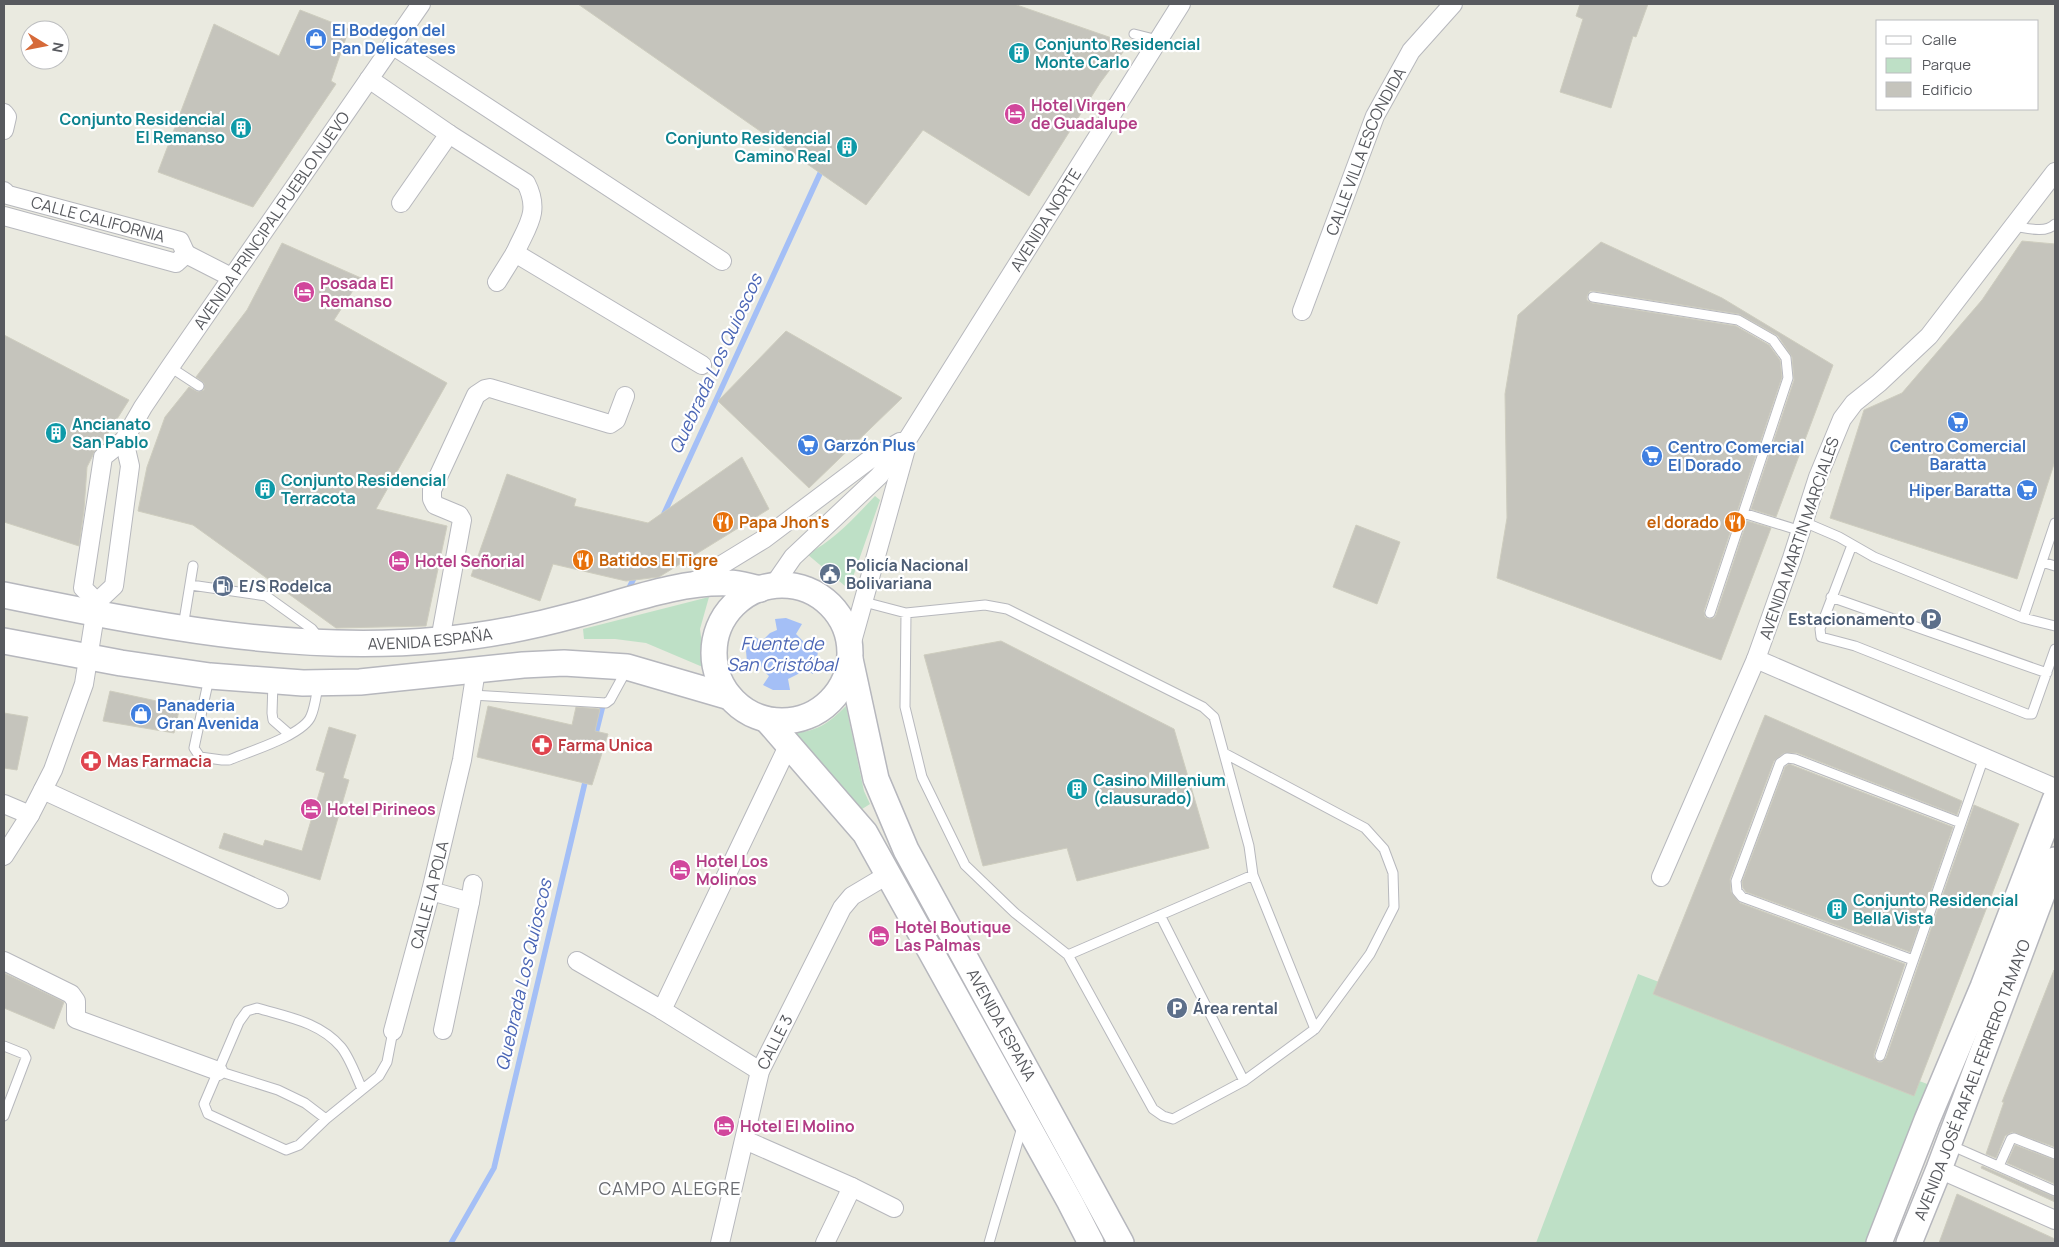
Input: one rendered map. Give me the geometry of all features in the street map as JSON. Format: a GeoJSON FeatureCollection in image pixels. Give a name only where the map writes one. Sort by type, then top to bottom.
{"type":"FeatureCollection","features":[{"type":"Feature","properties":{"kind":"main road","name":"AVENIDA ESPAÑA"},"geometry":{"type":"LineString","coordinates":[[4,595],[96,608],[183,627],[260,639],[373,644],[440,640],[528,628],[689,586],[730,583],[766,587]]}},
{"type":"Feature","properties":{"kind":"main road"},"geometry":{"type":"LineString","coordinates":[[795,586],[816,594],[833,608],[845,627],[850,654],[846,677],[836,694],[823,708],[806,718],[787,722],[767,720],[747,712],[730,697],[719,678],[715,657],[717,635],[726,616],[741,600],[766,587],[795,586]]}},
{"type":"Feature","properties":{"kind":"main road"},"geometry":{"type":"LineString","coordinates":[[4,640],[122,663],[210,676],[273,682],[319,683],[390,680],[564,662],[627,667],[730,697]]}},
{"type":"Feature","properties":{"kind":"main road","name":"AVENIDA ESPAÑA"},"geometry":{"type":"LineString","coordinates":[[850,654],[876,779],[906,850],[1121,1243]]}},
{"type":"Feature","properties":{"kind":"main road","name":"AVENIDA ESPAÑA"},"geometry":{"type":"LineString","coordinates":[[767,720],[865,833],[1025,1120],[1091,1243]]}},
{"type":"Feature","properties":{"kind":"main road","name":"AVENIDA JOSÉ RAFAEL FERRERO TAMAYO"},"geometry":{"type":"LineString","coordinates":[[1880,1243],[1927,1120],[1983,987],[2055,800]]}},
{"type":"Feature","properties":{"kind":"main road","name":"AVENIDA JOSÉ RAFAEL FERRERO TAMAYO"},"geometry":{"type":"LineString","coordinates":[[1909,1243],[1939,1169],[2055,860]]}},
{"type":"Feature","properties":{"kind":"street","name":"AVENIDA PRINCIPAL PUEBLO NUEVO"},"geometry":{"type":"LineString","coordinates":[[96,608],[83,588],[103,457],[124,440],[143,407],[231,277],[421,4]]}},
{"type":"Feature","properties":{"kind":"street","name":"AVENIDA NORTE"},"geometry":{"type":"LineString","coordinates":[[766,587],[793,557],[879,476],[909,437],[1181,4]]}},
{"type":"Feature","properties":{"kind":"street","name":"CALLE VILLA ESCONDIDA"},"geometry":{"type":"LineString","coordinates":[[1302,311],[1375,116],[1411,51],[1452,4]]}},
{"type":"Feature","properties":{"kind":"street"},"geometry":{"type":"LineString","coordinates":[[392,45],[722,261]]}},
{"type":"Feature","properties":{"kind":"street"},"geometry":{"type":"LineString","coordinates":[[369,79],[449,134],[526,183],[534,205],[532,216],[515,253],[497,282]]}},
{"type":"Feature","properties":{"kind":"street"},"geometry":{"type":"LineString","coordinates":[[4,113],[6,117],[4,130]]}},
{"type":"Feature","properties":{"kind":"street"},"geometry":{"type":"LineString","coordinates":[[402,203],[449,134]]}},
{"type":"Feature","properties":{"kind":"street","name":"AVENIDA MARTIN MARCIALES"},"geometry":{"type":"LineString","coordinates":[[2055,172],[1929,336],[1880,383],[1854,403],[1842,419],[1818,477],[1756,659],[2055,788]]}},
{"type":"Feature","properties":{"kind":"street","name":"CALLE CALIFORNIA"},"geometry":{"type":"LineString","coordinates":[[4,191],[8,195],[180,241],[186,254],[231,277]]}},
{"type":"Feature","properties":{"kind":"street","name":"CALLE CALIFORNIA"},"geometry":{"type":"LineString","coordinates":[[4,216],[176,263],[186,254]]}},
{"type":"Feature","properties":{"kind":"street"},"geometry":{"type":"LineString","coordinates":[[515,253],[702,365]]}},
{"type":"Feature","properties":{"kind":"street"},"geometry":{"type":"LineString","coordinates":[[440,640],[462,520],[459,515],[435,505],[432,499],[432,490],[476,395],[485,388],[490,388],[610,424],[616,420],[625,396]]}},
{"type":"Feature","properties":{"kind":"street"},"geometry":{"type":"LineString","coordinates":[[689,586],[764,539],[869,460],[909,437]]}},
{"type":"Feature","properties":{"kind":"street","name":"AVENIDA NORTE"},"geometry":{"type":"LineString","coordinates":[[850,654],[909,437]]}},
{"type":"Feature","properties":{"kind":"street"},"geometry":{"type":"LineString","coordinates":[[4,856],[30,815],[53,770],[84,684],[96,608],[114,586],[130,466],[124,440]]}},
{"type":"Feature","properties":{"kind":"street"},"geometry":{"type":"LineString","coordinates":[[1661,877],[1756,659]]}},
{"type":"Feature","properties":{"kind":"street","name":"CALLE LA POLA"},"geometry":{"type":"LineString","coordinates":[[394,1031],[432,891],[462,760],[476,670]]}},
{"type":"Feature","properties":{"kind":"street"},"geometry":{"type":"LineString","coordinates":[[662,1010],[788,746]]}},
{"type":"Feature","properties":{"kind":"street"},"geometry":{"type":"LineString","coordinates":[[43,790],[279,899]]}},
{"type":"Feature","properties":{"kind":"street"},"geometry":{"type":"LineString","coordinates":[[4,804],[30,815]]}},
{"type":"Feature","properties":{"kind":"street","name":"CALLE 3"},"geometry":{"type":"LineString","coordinates":[[720,1243],[760,1071],[842,908],[852,896],[889,874]]}},
{"type":"Feature","properties":{"kind":"street"},"geometry":{"type":"LineString","coordinates":[[444,1030],[473,884]]}},
{"type":"Feature","properties":{"kind":"street"},"geometry":{"type":"LineString","coordinates":[[432,891],[470,902]]}},
{"type":"Feature","properties":{"kind":"street"},"geometry":{"type":"LineString","coordinates":[[4,961],[71,994],[76,1001],[76,1018],[218,1071]]}},
{"type":"Feature","properties":{"kind":"street"},"geometry":{"type":"LineString","coordinates":[[577,961],[662,1010],[760,1071]]}},
{"type":"Feature","properties":{"kind":"street"},"geometry":{"type":"LineString","coordinates":[[745,1140],[852,1187],[894,1208]]}},
{"type":"Feature","properties":{"kind":"street"},"geometry":{"type":"LineString","coordinates":[[1939,1169],[2055,1220]]}},
{"type":"Feature","properties":{"kind":"street"},"geometry":{"type":"LineString","coordinates":[[825,1243],[852,1187]]}},
{"type":"Feature","properties":{"kind":"lane"},"geometry":{"type":"LineString","coordinates":[[1134,34],[1158,40]]}},
{"type":"Feature","properties":{"kind":"lane"},"geometry":{"type":"LineString","coordinates":[[2014,226],[2042,230],[2055,224]]}},
{"type":"Feature","properties":{"kind":"lane"},"geometry":{"type":"LineString","coordinates":[[1593,298],[1738,320],[1774,340],[1786,358],[1788,378],[1710,613]]}},
{"type":"Feature","properties":{"kind":"lane"},"geometry":{"type":"LineString","coordinates":[[170,367],[199,386]]}},
{"type":"Feature","properties":{"kind":"lane"},"geometry":{"type":"LineString","coordinates":[[1743,513],[1802,526],[1852,545],[1874,557],[2023,618],[2055,626]]}},
{"type":"Feature","properties":{"kind":"lane"},"geometry":{"type":"LineString","coordinates":[[2023,618],[2055,524]]}},
{"type":"Feature","properties":{"kind":"lane"},"geometry":{"type":"LineString","coordinates":[[1852,545],[1820,629],[1821,637],[1855,646],[2027,714],[2032,714],[2055,649]]}},
{"type":"Feature","properties":{"kind":"lane"},"geometry":{"type":"LineString","coordinates":[[2042,562],[2055,566]]}},
{"type":"Feature","properties":{"kind":"lane"},"geometry":{"type":"LineString","coordinates":[[183,627],[193,566]]}},
{"type":"Feature","properties":{"kind":"lane"},"geometry":{"type":"LineString","coordinates":[[191,584],[266,596],[312,629],[323,643]]}},
{"type":"Feature","properties":{"kind":"lane"},"geometry":{"type":"LineString","coordinates":[[1831,597],[2047,673]]}},
{"type":"Feature","properties":{"kind":"lane"},"geometry":{"type":"LineString","coordinates":[[864,602],[906,613],[985,605],[1007,610],[1203,707],[1214,717],[1248,846],[1253,875],[1314,1029]]}},
{"type":"Feature","properties":{"kind":"lane"},"geometry":{"type":"LineString","coordinates":[[906,613],[905,707],[922,777],[964,865],[1015,913],[1068,955],[1153,1110],[1162,1116],[1173,1119],[1244,1081],[1314,1029],[1370,954],[1394,907],[1393,873],[1384,849],[1366,828],[1224,753]]}},
{"type":"Feature","properties":{"kind":"lane"},"geometry":{"type":"LineString","coordinates":[[472,695],[606,703],[610,700],[627,667]]}},
{"type":"Feature","properties":{"kind":"lane"},"geometry":{"type":"LineString","coordinates":[[210,676],[194,748],[200,757],[222,760],[229,760],[305,725],[311,717],[319,683]]}},
{"type":"Feature","properties":{"kind":"lane"},"geometry":{"type":"LineString","coordinates":[[273,682],[272,714],[274,720],[289,734]]}},
{"type":"Feature","properties":{"kind":"lane"},"geometry":{"type":"LineString","coordinates":[[1880,1056],[1984,757]]}},
{"type":"Feature","properties":{"kind":"lane"},"geometry":{"type":"LineString","coordinates":[[1913,960],[1742,897],[1736,891],[1736,881],[1780,762],[1786,758],[1804,762],[1961,823]]}},
{"type":"Feature","properties":{"kind":"lane"},"geometry":{"type":"LineString","coordinates":[[1068,955],[1253,875]]}},
{"type":"Feature","properties":{"kind":"lane"},"geometry":{"type":"LineString","coordinates":[[1160,916],[1244,1081]]}},
{"type":"Feature","properties":{"kind":"lane"},"geometry":{"type":"LineString","coordinates":[[362,1089],[342,1048],[330,1037],[317,1027],[257,1008],[247,1011],[239,1022],[204,1104],[208,1114],[286,1150],[299,1145],[326,1119],[379,1076],[387,1062],[394,1031]]}},
{"type":"Feature","properties":{"kind":"lane"},"geometry":{"type":"LineString","coordinates":[[4,1046],[24,1054],[26,1058],[4,1116]]}},
{"type":"Feature","properties":{"kind":"lane"},"geometry":{"type":"LineString","coordinates":[[218,1071],[278,1090],[305,1102],[326,1119]]}},
{"type":"Feature","properties":{"kind":"lane"},"geometry":{"type":"LineString","coordinates":[[4,1086],[14,1089]]}},
{"type":"Feature","properties":{"kind":"lane"},"geometry":{"type":"LineString","coordinates":[[989,1243],[1025,1120]]}},
{"type":"Feature","properties":{"kind":"lane"},"geometry":{"type":"LineString","coordinates":[[1999,1166],[2011,1139],[2014,1138],[2055,1154]]}},
{"type":"Feature","properties":{"kind":"lane"},"geometry":{"type":"LineString","coordinates":[[1948,1144],[2055,1191]]}},
{"type":"Feature","properties":{"kind":"green space"},"geometry":{"type":"Polygon","coordinates":[[[875,496],[880,500],[854,574],[851,591],[807,554],[835,535],[875,496]]]}},
{"type":"Feature","properties":{"kind":"green space"},"geometry":{"type":"Polygon","coordinates":[[[709,597],[700,629],[705,668],[646,643],[615,639],[584,639],[583,629],[709,597]]]}},
{"type":"Feature","properties":{"kind":"green space"},"geometry":{"type":"Polygon","coordinates":[[[846,706],[864,791],[870,804],[859,811],[844,788],[791,733],[815,729],[833,718],[846,706]]]}},
{"type":"Feature","properties":{"kind":"green space"},"geometry":{"type":"Polygon","coordinates":[[[1638,974],[1943,1090],[1885,1243],[1536,1243],[1638,974]]]}},
{"type":"Feature","properties":{"kind":"water","name":"Fuente de San Cristóbal"},"geometry":{"type":"Polygon","coordinates":[[[786,618],[802,624],[796,634],[804,642],[807,649],[818,647],[817,664],[813,674],[803,668],[798,674],[788,679],[790,690],[773,690],[763,685],[769,676],[763,670],[758,660],[747,662],[746,651],[752,635],[762,641],[770,633],[777,630],[775,619],[786,618]]]}},
{"type":"Feature","properties":{"kind":"building"},"geometry":{"type":"Polygon","coordinates":[[[578,4],[1014,4],[1129,44],[1100,83],[1029,196],[923,130],[866,205],[578,4]]]}},
{"type":"Feature","properties":{"kind":"building"},"geometry":{"type":"Polygon","coordinates":[[[1580,4],[1648,4],[1636,37],[1633,36],[1611,108],[1560,92],[1583,19],[1576,16],[1580,4]]]}},
{"type":"Feature","properties":{"kind":"building","name":"Conjunto Residencial El Remanso"},"geometry":{"type":"Polygon","coordinates":[[[300,10],[349,29],[331,81],[336,84],[253,207],[158,172],[214,24],[279,56],[300,10]]]}},
{"type":"Feature","properties":{"kind":"building","name":"Centro Comercial Baratta"},"geometry":{"type":"Polygon","coordinates":[[[2022,241],[2055,244],[2055,461],[2017,579],[1830,518],[1864,410],[1902,393],[1982,300],[2022,241]]]}},
{"type":"Feature","properties":{"kind":"building","name":"Centro Comercial El Dorado"},"geometry":{"type":"Polygon","coordinates":[[[1601,242],[1722,298],[1833,365],[1776,517],[1751,509],[1794,380],[1792,357],[1778,336],[1739,314],[1594,291],[1590,291],[1587,296],[1587,300],[1592,303],[1736,326],[1769,345],[1780,360],[1782,377],[1704,611],[1705,617],[1709,619],[1714,618],[1716,615],[1747,521],[1771,528],[1721,660],[1497,578],[1507,518],[1505,394],[1518,315],[1601,242]]]}},
{"type":"Feature","properties":{"kind":"building","name":"Conjunto Residencial Terracota"},"geometry":{"type":"Polygon","coordinates":[[[282,243],[361,278],[334,320],[447,383],[376,509],[447,526],[426,626],[336,628],[193,525],[138,511],[147,467],[165,417],[189,387],[198,392],[204,390],[204,383],[196,377],[247,310],[282,243]]]}},
{"type":"Feature","properties":{"kind":"building","name":"Garzón Plus"},"geometry":{"type":"Polygon","coordinates":[[[786,331],[902,398],[809,488],[718,401],[786,331]]]}},
{"type":"Feature","properties":{"kind":"building","name":"Ancianato San Pablo"},"geometry":{"type":"Polygon","coordinates":[[[4,335],[129,400],[100,446],[96,449],[87,467],[79,546],[4,522],[4,335]]]}},
{"type":"Feature","properties":{"kind":"building"},"geometry":{"type":"Polygon","coordinates":[[[742,457],[769,509],[659,577],[626,581],[553,564],[540,601],[471,576],[507,474],[576,499],[574,506],[648,523],[742,457]]]}},
{"type":"Feature","properties":{"kind":"building"},"geometry":{"type":"Polygon","coordinates":[[[1356,525],[1400,542],[1377,604],[1333,587],[1356,525]]]}},
{"type":"Feature","properties":{"kind":"building","name":"Casino Millenium (clausurado)"},"geometry":{"type":"Polygon","coordinates":[[[1001,641],[1174,729],[1209,848],[1077,881],[1067,848],[983,866],[924,655],[1001,641]]]}},
{"type":"Feature","properties":{"kind":"building","name":"Panaderia Gran Avenida"},"geometry":{"type":"Polygon","coordinates":[[[110,691],[180,706],[174,733],[103,721],[110,691]]]}},
{"type":"Feature","properties":{"kind":"building","name":"Farma Unica"},"geometry":{"type":"Polygon","coordinates":[[[488,706],[572,725],[576,707],[600,709],[595,731],[608,734],[592,785],[477,757],[488,706]]]}},
{"type":"Feature","properties":{"kind":"building"},"geometry":{"type":"Polygon","coordinates":[[[4,713],[28,717],[17,770],[4,768],[4,713]]]}},
{"type":"Feature","properties":{"kind":"building"},"geometry":{"type":"Polygon","coordinates":[[[1765,715],[1962,801],[1957,815],[1797,753],[1784,753],[1774,761],[1730,879],[1731,892],[1740,903],[1905,964],[1874,1054],[1874,1058],[1878,1062],[1882,1062],[1886,1058],[1974,805],[2019,824],[1914,1096],[1653,994],[1765,715]]]}},
{"type":"Feature","properties":{"kind":"building"},"geometry":{"type":"Polygon","coordinates":[[[329,727],[356,735],[343,778],[349,780],[320,880],[219,848],[224,833],[263,846],[265,840],[302,851],[325,773],[316,770],[329,727]]]}},
{"type":"Feature","properties":{"kind":"building"},"geometry":{"type":"Polygon","coordinates":[[[1789,764],[1953,827],[1910,952],[1746,892],[1743,888],[1742,882],[1785,767],[1789,764]]]}},
{"type":"Feature","properties":{"kind":"building"},"geometry":{"type":"Polygon","coordinates":[[[2054,970],[2055,1147],[2012,1132],[2005,1136],[1996,1158],[1986,1154],[2004,1102],[2002,1102],[2054,970]]]}},
{"type":"Feature","properties":{"kind":"building"},"geometry":{"type":"Polygon","coordinates":[[[4,973],[64,1002],[54,1029],[4,1008],[4,973]]]}},
{"type":"Feature","properties":{"kind":"building"},"geometry":{"type":"Polygon","coordinates":[[[2015,1145],[2055,1160],[2055,1184],[2007,1163],[2015,1145]]]}},
{"type":"Feature","properties":{"kind":"building"},"geometry":{"type":"Polygon","coordinates":[[[1982,1166],[2055,1197],[2055,1202],[1981,1168],[1982,1166]]]}},
{"type":"Feature","properties":{"kind":"building"},"geometry":{"type":"Polygon","coordinates":[[[1957,1194],[2055,1239],[2055,1243],[1939,1243],[1957,1194]]]}},
{"type":"Feature","properties":{"kind":"waterway","name":"Quebrada Los Quioscos"},"geometry":{"type":"LineString","coordinates":[[662,518],[823,167]]}},
{"type":"Feature","properties":{"kind":"waterway","name":"Quebrada Los Quioscos"},"geometry":{"type":"LineString","coordinates":[[627,592],[636,574]]}},
{"type":"Feature","properties":{"kind":"waterway","name":"Quebrada Los Quioscos"},"geometry":{"type":"LineString","coordinates":[[595,737],[603,705]]}},
{"type":"Feature","properties":{"kind":"waterway","name":"Quebrada Los Quioscos"},"geometry":{"type":"LineString","coordinates":[[451,1243],[494,1168],[586,778]]}},
{"type":"Feature","properties":{"kind":"place","name":"El Bodegon del Pan Delicateses"},"geometry":{"type":"Point","coordinates":[316,39]}},
{"type":"Feature","properties":{"kind":"place","name":"Conjunto Residencial Monte Carlo"},"geometry":{"type":"Point","coordinates":[1019,53]}},
{"type":"Feature","properties":{"kind":"place","name":"Hotel Virgen de Guadalupe"},"geometry":{"type":"Point","coordinates":[1015,114]}},
{"type":"Feature","properties":{"kind":"place","name":"Conjunto Residencial El Remanso"},"geometry":{"type":"Point","coordinates":[241,128]}},
{"type":"Feature","properties":{"kind":"place","name":"Conjunto Residencial Camino Real"},"geometry":{"type":"Point","coordinates":[847,147]}},
{"type":"Feature","properties":{"kind":"place","name":"Posada El Remanso"},"geometry":{"type":"Point","coordinates":[304,292]}},
{"type":"Feature","properties":{"kind":"place","name":"Centro Comercial Baratta"},"geometry":{"type":"Point","coordinates":[1958,422]}},
{"type":"Feature","properties":{"kind":"place","name":"Ancianato San Pablo"},"geometry":{"type":"Point","coordinates":[56,433]}},
{"type":"Feature","properties":{"kind":"place","name":"Garzón Plus"},"geometry":{"type":"Point","coordinates":[808,445]}},
{"type":"Feature","properties":{"kind":"place","name":"Centro Comercial El Dorado"},"geometry":{"type":"Point","coordinates":[1652,456]}},
{"type":"Feature","properties":{"kind":"place","name":"Conjunto Residencial Terracota"},"geometry":{"type":"Point","coordinates":[265,489]}},
{"type":"Feature","properties":{"kind":"place","name":"Hiper Baratta"},"geometry":{"type":"Point","coordinates":[2027,490]}},
{"type":"Feature","properties":{"kind":"place","name":"Papa Jhon's"},"geometry":{"type":"Point","coordinates":[723,522]}},
{"type":"Feature","properties":{"kind":"place","name":"el dorado"},"geometry":{"type":"Point","coordinates":[1735,522]}},
{"type":"Feature","properties":{"kind":"place","name":"Batidos El Tigre"},"geometry":{"type":"Point","coordinates":[583,560]}},
{"type":"Feature","properties":{"kind":"place","name":"Hotel Señorial"},"geometry":{"type":"Point","coordinates":[399,561]}},
{"type":"Feature","properties":{"kind":"place","name":"Policía Nacional Bolivariana"},"geometry":{"type":"Point","coordinates":[830,574]}},
{"type":"Feature","properties":{"kind":"place","name":"E/S Rodelca"},"geometry":{"type":"Point","coordinates":[223,586]}},
{"type":"Feature","properties":{"kind":"place","name":"Estacionamento"},"geometry":{"type":"Point","coordinates":[1931,619]}},
{"type":"Feature","properties":{"kind":"place","name":"Panaderia Gran Avenida"},"geometry":{"type":"Point","coordinates":[141,714]}},
{"type":"Feature","properties":{"kind":"place","name":"Farma Unica"},"geometry":{"type":"Point","coordinates":[542,745]}},
{"type":"Feature","properties":{"kind":"place","name":"Mas Farmacia"},"geometry":{"type":"Point","coordinates":[91,761]}},
{"type":"Feature","properties":{"kind":"place","name":"Casino Millenium (clausurado)"},"geometry":{"type":"Point","coordinates":[1077,789]}},
{"type":"Feature","properties":{"kind":"place","name":"Hotel Pirineos"},"geometry":{"type":"Point","coordinates":[311,809]}},
{"type":"Feature","properties":{"kind":"place","name":"Hotel Los Molinos"},"geometry":{"type":"Point","coordinates":[680,870]}},
{"type":"Feature","properties":{"kind":"place","name":"Conjunto Residencial Bella Vista"},"geometry":{"type":"Point","coordinates":[1837,909]}},
{"type":"Feature","properties":{"kind":"place","name":"Hotel Boutique Las Palmas"},"geometry":{"type":"Point","coordinates":[879,936]}},
{"type":"Feature","properties":{"kind":"place","name":"Área rental"},"geometry":{"type":"Point","coordinates":[1177,1008]}},
{"type":"Feature","properties":{"kind":"place","name":"Hotel El Molino"},"geometry":{"type":"Point","coordinates":[724,1126]}},
{"type":"Feature","properties":{"kind":"district","name":"CAMPO ALEGRE"},"geometry":{"type":"Point","coordinates":[670,1189]}}]}
